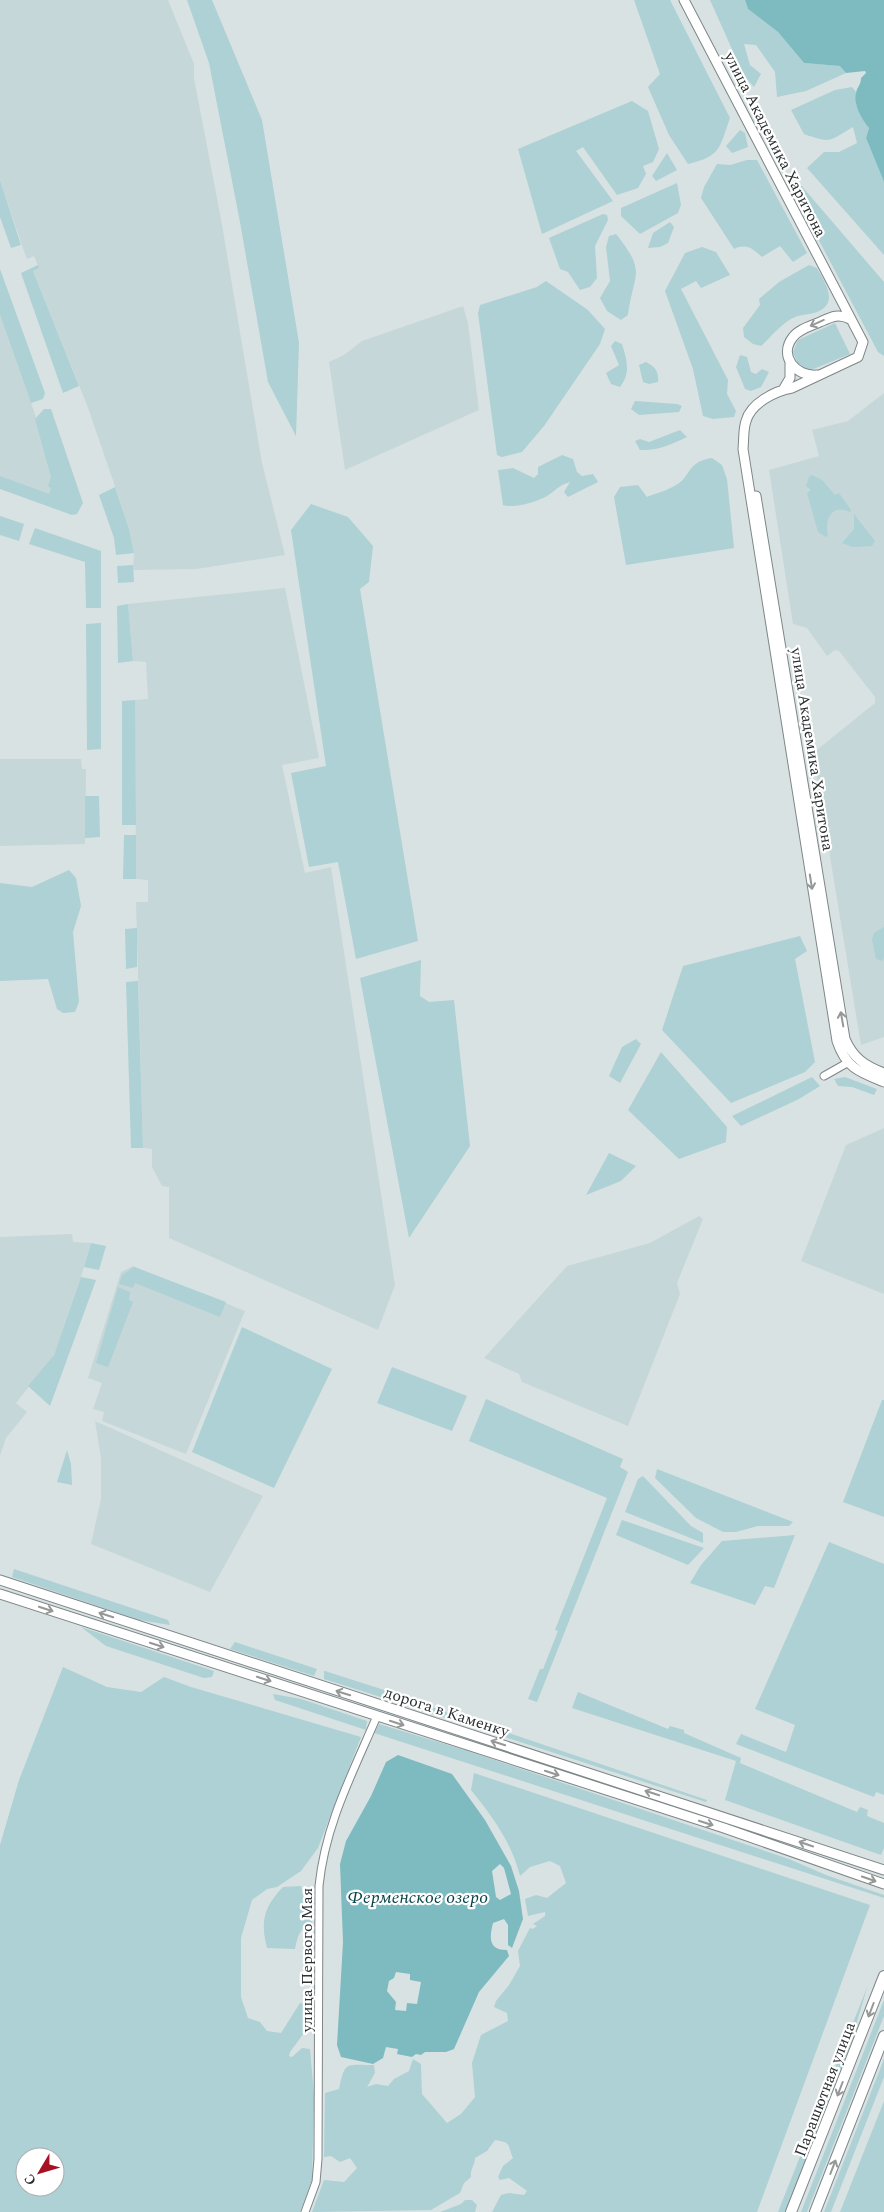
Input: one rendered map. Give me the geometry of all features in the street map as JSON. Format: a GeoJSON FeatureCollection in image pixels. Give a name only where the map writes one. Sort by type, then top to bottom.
{"type":"FeatureCollection","features":[{"type":"Feature","properties":{"kind":"main road","name":"улица Академика Харитона"},"geometry":{"type":"LineString","coordinates":[[684,0],[863,342],[860,355],[762,401],[749,413],[744,426],[743,449],[845,1039],[854,1056],[861,1062],[884,1073]]}},
{"type":"Feature","properties":{"kind":"main road"},"geometry":{"type":"LineString","coordinates":[[835,315],[840,301]]}},
{"type":"Feature","properties":{"kind":"main road"},"geometry":{"type":"LineString","coordinates":[[783,390],[790,378],[788,347],[794,335],[835,315],[850,318]]}},
{"type":"Feature","properties":{"kind":"main road"},"geometry":{"type":"LineString","coordinates":[[790,364],[800,373],[817,375]]}},
{"type":"Feature","properties":{"kind":"main road","name":"улица Академика Харитона"},"geometry":{"type":"LineString","coordinates":[[779,655],[833,1018],[837,1041],[847,1063]]}},
{"type":"Feature","properties":{"kind":"main road"},"geometry":{"type":"LineString","coordinates":[[847,1063],[864,1074],[884,1082]]}},
{"type":"Feature","properties":{"kind":"main road","name":"дорога в Каменку"},"geometry":{"type":"LineString","coordinates":[[0,1580],[884,1870]]}},
{"type":"Feature","properties":{"kind":"main road","name":"дорога в Каменку"},"geometry":{"type":"LineString","coordinates":[[0,1594],[724,1828],[884,1884]]}},
{"type":"Feature","properties":{"kind":"main road","name":"Парашютная улица"},"geometry":{"type":"LineString","coordinates":[[791,2212],[884,1976]]}},
{"type":"Feature","properties":{"kind":"main road"},"geometry":{"type":"LineString","coordinates":[[815,2212],[884,2036]]}},
{"type":"Feature","properties":{"kind":"street"},"geometry":{"type":"LineString","coordinates":[[824,1076],[847,1063]]}},
{"type":"Feature","properties":{"kind":"street","name":"улица Первого Мая"},"geometry":{"type":"LineString","coordinates":[[305,2212],[316,2182],[318,2159],[321,1863],[330,1828],[377,1716]]}},
{"type":"Feature","properties":{"kind":"shaded area"},"geometry":{"type":"Polygon","coordinates":[[[0,0],[168,0],[194,64],[194,78],[221,219],[262,463],[285,555],[197,569],[133,570],[134,553],[129,529],[116,489],[87,405],[33,271],[39,268],[34,256],[27,259],[0,180],[0,0]]]}},
{"type":"Feature","properties":{"kind":"shaded area"},"geometry":{"type":"Polygon","coordinates":[[[187,0],[212,0],[262,120],[299,343],[296,436],[268,382],[240,222],[209,63],[187,0]]]}},
{"type":"Feature","properties":{"kind":"shaded area"},"geometry":{"type":"Polygon","coordinates":[[[634,0],[670,0],[730,118],[721,144],[707,158],[688,164],[669,135],[648,87],[660,74],[634,0]]]}},
{"type":"Feature","properties":{"kind":"shaded area"},"geometry":{"type":"Polygon","coordinates":[[[710,0],[745,0],[748,9],[778,32],[804,63],[841,66],[846,73],[806,91],[777,97],[775,72],[756,45],[744,44],[750,65],[761,74],[754,87],[744,76],[710,0]]]}},
{"type":"Feature","properties":{"kind":"shaded area"},"geometry":{"type":"Polygon","coordinates":[[[852,87],[856,92],[856,104],[869,128],[866,138],[884,182],[884,255],[807,168],[824,152],[839,152],[857,143],[853,127],[830,140],[820,139],[804,134],[791,110],[835,90],[852,87]]]}},
{"type":"Feature","properties":{"kind":"shaded area"},"geometry":{"type":"Polygon","coordinates":[[[632,101],[648,111],[659,149],[653,162],[643,166],[646,174],[638,188],[617,195],[583,147],[576,151],[613,201],[542,234],[518,149],[632,101]]]}},
{"type":"Feature","properties":{"kind":"shaded area"},"geometry":{"type":"Polygon","coordinates":[[[740,130],[745,133],[748,147],[732,153],[726,146],[740,130]]]}},
{"type":"Feature","properties":{"kind":"shaded area"},"geometry":{"type":"Polygon","coordinates":[[[667,153],[677,170],[656,181],[652,176],[667,153]]]}},
{"type":"Feature","properties":{"kind":"shaded area"},"geometry":{"type":"Polygon","coordinates":[[[747,160],[757,160],[807,253],[793,262],[780,246],[762,257],[753,249],[746,247],[734,249],[701,198],[704,187],[717,164],[730,165],[747,160]]]}},
{"type":"Feature","properties":{"kind":"shaded area"},"geometry":{"type":"Polygon","coordinates":[[[0,180],[21,245],[11,248],[0,217],[0,180]]]}},
{"type":"Feature","properties":{"kind":"shaded area"},"geometry":{"type":"Polygon","coordinates":[[[677,183],[681,205],[678,213],[640,234],[621,216],[621,208],[677,183]]]}},
{"type":"Feature","properties":{"kind":"shaded area"},"geometry":{"type":"Polygon","coordinates":[[[800,184],[884,282],[884,356],[878,352],[795,195],[800,184]]]}},
{"type":"Feature","properties":{"kind":"shaded area"},"geometry":{"type":"Polygon","coordinates":[[[603,214],[607,215],[608,220],[595,246],[597,278],[590,287],[580,290],[568,272],[560,269],[549,238],[603,214]]]}},
{"type":"Feature","properties":{"kind":"shaded area"},"geometry":{"type":"Polygon","coordinates":[[[670,222],[674,227],[668,243],[660,247],[648,248],[653,233],[670,222]]]}},
{"type":"Feature","properties":{"kind":"shaded area"},"geometry":{"type":"Polygon","coordinates":[[[616,234],[632,257],[636,273],[628,315],[621,320],[607,311],[600,298],[610,281],[606,247],[609,236],[616,234]]]}},
{"type":"Feature","properties":{"kind":"shaded area"},"geometry":{"type":"Polygon","coordinates":[[[702,247],[716,252],[730,275],[701,288],[696,281],[681,289],[728,380],[727,394],[736,411],[734,417],[713,419],[703,416],[693,369],[665,291],[685,253],[702,247]]]}},
{"type":"Feature","properties":{"kind":"shaded area"},"geometry":{"type":"Polygon","coordinates":[[[38,265],[39,268],[33,271],[79,386],[63,393],[21,273],[38,265]]]}},
{"type":"Feature","properties":{"kind":"shaded area"},"geometry":{"type":"Polygon","coordinates":[[[809,265],[817,268],[826,285],[829,298],[824,308],[817,312],[791,319],[761,346],[753,344],[744,337],[743,328],[760,305],[759,299],[779,282],[809,265]]]}},
{"type":"Feature","properties":{"kind":"shaded area"},"geometry":{"type":"Polygon","coordinates":[[[0,269],[45,393],[43,399],[31,403],[0,315],[0,269]]]}},
{"type":"Feature","properties":{"kind":"shaded area"},"geometry":{"type":"Polygon","coordinates":[[[546,281],[588,310],[605,329],[600,344],[544,426],[522,452],[502,457],[497,455],[478,313],[480,305],[537,287],[546,281]]]}},
{"type":"Feature","properties":{"kind":"shaded area"},"geometry":{"type":"Polygon","coordinates":[[[463,306],[468,323],[479,410],[345,470],[329,362],[344,355],[362,341],[463,306]]]}},
{"type":"Feature","properties":{"kind":"shaded area"},"geometry":{"type":"Polygon","coordinates":[[[0,315],[36,417],[61,503],[0,481],[0,315]]]}},
{"type":"Feature","properties":{"kind":"shaded area"},"geometry":{"type":"Polygon","coordinates":[[[835,323],[850,354],[811,370],[798,365],[793,352],[798,340],[835,323]]]}},
{"type":"Feature","properties":{"kind":"shaded area"},"geometry":{"type":"Polygon","coordinates":[[[615,341],[622,344],[626,361],[626,377],[620,387],[611,384],[606,373],[619,365],[611,346],[615,341]]]}},
{"type":"Feature","properties":{"kind":"shaded area"},"geometry":{"type":"Polygon","coordinates":[[[740,355],[747,357],[751,372],[756,374],[762,369],[769,372],[761,387],[751,391],[745,389],[736,367],[740,355]]]}},
{"type":"Feature","properties":{"kind":"shaded area"},"geometry":{"type":"Polygon","coordinates":[[[646,362],[656,370],[658,382],[649,384],[643,382],[639,365],[646,362]]]}},
{"type":"Feature","properties":{"kind":"shaded area"},"geometry":{"type":"Polygon","coordinates":[[[884,393],[884,1037],[861,1045],[813,753],[875,703],[875,697],[839,651],[835,650],[827,656],[807,628],[793,624],[769,470],[819,456],[812,430],[848,421],[884,393]]]}},
{"type":"Feature","properties":{"kind":"shaded area"},"geometry":{"type":"Polygon","coordinates":[[[635,401],[682,406],[679,412],[639,415],[631,409],[635,401]]]}},
{"type":"Feature","properties":{"kind":"shaded area"},"geometry":{"type":"Polygon","coordinates":[[[44,409],[51,409],[83,503],[77,514],[72,515],[0,489],[0,476],[49,494],[51,488],[48,486],[51,477],[35,419],[44,409]]]}},
{"type":"Feature","properties":{"kind":"shaded area"},"geometry":{"type":"Polygon","coordinates":[[[680,430],[687,437],[659,448],[640,450],[635,441],[640,439],[649,442],[680,430]]]}},
{"type":"Feature","properties":{"kind":"shaded area"},"geometry":{"type":"Polygon","coordinates":[[[562,455],[573,459],[577,472],[582,476],[593,474],[598,482],[568,497],[564,492],[570,482],[534,502],[514,506],[503,505],[498,470],[513,468],[534,478],[538,474],[538,467],[562,455]]]}},
{"type":"Feature","properties":{"kind":"shaded area"},"geometry":{"type":"Polygon","coordinates":[[[712,458],[722,465],[727,479],[734,548],[626,565],[614,497],[620,487],[638,485],[647,497],[681,482],[693,466],[712,458]]]}},
{"type":"Feature","properties":{"kind":"shaded area"},"geometry":{"type":"Polygon","coordinates":[[[812,475],[822,480],[835,495],[839,493],[851,510],[850,512],[838,510],[831,514],[828,518],[828,535],[826,537],[818,532],[807,493],[811,490],[806,486],[809,477],[812,475]]]}},
{"type":"Feature","properties":{"kind":"shaded area"},"geometry":{"type":"Polygon","coordinates":[[[115,487],[129,529],[134,553],[116,555],[114,538],[99,495],[115,487]]]}},
{"type":"Feature","properties":{"kind":"shaded area"},"geometry":{"type":"Polygon","coordinates":[[[311,504],[348,517],[373,546],[369,582],[360,589],[418,941],[356,959],[338,862],[309,867],[291,773],[326,766],[291,530],[311,504]]]}},
{"type":"Feature","properties":{"kind":"shaded area"},"geometry":{"type":"Polygon","coordinates":[[[854,514],[875,541],[872,546],[853,547],[842,543],[854,529],[854,514]]]}},
{"type":"Feature","properties":{"kind":"shaded area"},"geometry":{"type":"Polygon","coordinates":[[[0,516],[24,524],[19,541],[0,535],[0,516]]]}},
{"type":"Feature","properties":{"kind":"shaded area"},"geometry":{"type":"Polygon","coordinates":[[[35,528],[101,551],[101,608],[86,608],[85,562],[29,544],[35,528]]]}},
{"type":"Feature","properties":{"kind":"shaded area"},"geometry":{"type":"Polygon","coordinates":[[[133,565],[134,582],[118,583],[117,566],[133,565]]]}},
{"type":"Feature","properties":{"kind":"shaded area"},"geometry":{"type":"Polygon","coordinates":[[[285,588],[319,758],[282,765],[305,873],[331,867],[395,1285],[378,1330],[169,1238],[169,1187],[162,1186],[152,1167],[152,1149],[143,1148],[136,902],[148,902],[148,880],[136,879],[135,700],[148,699],[146,662],[133,661],[128,604],[285,588]]]}},
{"type":"Feature","properties":{"kind":"shaded area"},"geometry":{"type":"Polygon","coordinates":[[[128,604],[133,661],[118,663],[117,606],[128,604]]]}},
{"type":"Feature","properties":{"kind":"shaded area"},"geometry":{"type":"Polygon","coordinates":[[[101,623],[101,749],[87,750],[86,624],[101,623]]]}},
{"type":"Feature","properties":{"kind":"shaded area"},"geometry":{"type":"Polygon","coordinates":[[[135,700],[136,825],[122,825],[122,701],[135,700]]]}},
{"type":"Feature","properties":{"kind":"shaded area"},"geometry":{"type":"Polygon","coordinates":[[[0,759],[81,759],[82,769],[86,769],[85,844],[0,846],[0,759]]]}},
{"type":"Feature","properties":{"kind":"shaded area"},"geometry":{"type":"Polygon","coordinates":[[[85,796],[99,796],[100,837],[85,838],[85,796]]]}},
{"type":"Feature","properties":{"kind":"shaded area"},"geometry":{"type":"Polygon","coordinates":[[[124,835],[136,835],[136,879],[123,879],[124,835]]]}},
{"type":"Feature","properties":{"kind":"shaded area"},"geometry":{"type":"Polygon","coordinates":[[[69,870],[76,878],[81,906],[73,932],[79,1002],[75,1012],[63,1013],[57,1009],[48,979],[0,981],[0,883],[32,887],[69,870]]]}},
{"type":"Feature","properties":{"kind":"shaded area"},"geometry":{"type":"Polygon","coordinates":[[[884,927],[883,961],[876,959],[872,939],[874,933],[884,927]]]}},
{"type":"Feature","properties":{"kind":"shaded area"},"geometry":{"type":"Polygon","coordinates":[[[137,928],[137,967],[126,969],[125,929],[137,928]]]}},
{"type":"Feature","properties":{"kind":"shaded area"},"geometry":{"type":"Polygon","coordinates":[[[800,936],[807,951],[795,959],[815,1062],[805,1072],[731,1103],[662,1030],[683,966],[800,936]]]}},
{"type":"Feature","properties":{"kind":"shaded area"},"geometry":{"type":"Polygon","coordinates":[[[421,960],[420,996],[429,1002],[454,1000],[470,1146],[409,1238],[360,978],[421,960]]]}},
{"type":"Feature","properties":{"kind":"shaded area"},"geometry":{"type":"Polygon","coordinates":[[[138,981],[143,1148],[131,1148],[126,982],[138,981]]]}},
{"type":"Feature","properties":{"kind":"shaded area"},"geometry":{"type":"Polygon","coordinates":[[[636,1039],[641,1044],[620,1083],[609,1076],[622,1047],[636,1039]]]}},
{"type":"Feature","properties":{"kind":"shaded area"},"geometry":{"type":"Polygon","coordinates":[[[661,1052],[727,1127],[726,1142],[679,1159],[628,1110],[661,1052]]]}},
{"type":"Feature","properties":{"kind":"shaded area"},"geometry":{"type":"Polygon","coordinates":[[[812,1077],[820,1086],[799,1099],[741,1126],[732,1116],[812,1077]]]}},
{"type":"Feature","properties":{"kind":"shaded area"},"geometry":{"type":"Polygon","coordinates":[[[845,1077],[877,1089],[874,1095],[852,1087],[838,1086],[834,1079],[845,1077]]]}},
{"type":"Feature","properties":{"kind":"shaded area"},"geometry":{"type":"Polygon","coordinates":[[[884,1128],[884,1294],[801,1261],[846,1145],[884,1128]]]}},
{"type":"Feature","properties":{"kind":"shaded area"},"geometry":{"type":"Polygon","coordinates":[[[609,1153],[636,1166],[621,1181],[586,1195],[609,1153]]]}},
{"type":"Feature","properties":{"kind":"shaded area"},"geometry":{"type":"Polygon","coordinates":[[[699,1216],[703,1219],[677,1283],[680,1294],[628,1426],[522,1382],[519,1374],[484,1358],[567,1266],[650,1243],[699,1216]]]}},
{"type":"Feature","properties":{"kind":"shaded area"},"geometry":{"type":"Polygon","coordinates":[[[72,1234],[73,1242],[91,1243],[81,1277],[54,1355],[16,1403],[27,1412],[6,1438],[0,1456],[0,1237],[72,1234]]]}},
{"type":"Feature","properties":{"kind":"shaded area"},"geometry":{"type":"Polygon","coordinates":[[[91,1243],[106,1246],[99,1270],[84,1267],[91,1243]]]}},
{"type":"Feature","properties":{"kind":"shaded area"},"geometry":{"type":"Polygon","coordinates":[[[133,1266],[245,1311],[186,1454],[102,1421],[104,1412],[93,1409],[102,1383],[88,1378],[121,1272],[133,1266]]]}},
{"type":"Feature","properties":{"kind":"shaded area"},"geometry":{"type":"Polygon","coordinates":[[[134,1267],[226,1302],[220,1317],[135,1283],[133,1288],[119,1284],[122,1275],[134,1267]]]}},
{"type":"Feature","properties":{"kind":"shaded area"},"geometry":{"type":"Polygon","coordinates":[[[81,1277],[96,1280],[50,1406],[28,1386],[54,1355],[81,1277]]]}},
{"type":"Feature","properties":{"kind":"shaded area"},"geometry":{"type":"Polygon","coordinates":[[[118,1287],[130,1292],[129,1300],[133,1302],[108,1367],[96,1363],[118,1287]]]}},
{"type":"Feature","properties":{"kind":"shaded area"},"geometry":{"type":"Polygon","coordinates":[[[242,1327],[332,1369],[274,1488],[192,1452],[242,1327]]]}},
{"type":"Feature","properties":{"kind":"shaded area"},"geometry":{"type":"Polygon","coordinates":[[[392,1367],[467,1396],[452,1431],[377,1403],[392,1367]]]}},
{"type":"Feature","properties":{"kind":"shaded area"},"geometry":{"type":"Polygon","coordinates":[[[486,1399],[623,1459],[620,1467],[628,1472],[537,1702],[528,1699],[540,1669],[543,1669],[558,1631],[555,1630],[607,1498],[469,1441],[486,1399]]]}},
{"type":"Feature","properties":{"kind":"shaded area"},"geometry":{"type":"Polygon","coordinates":[[[882,1400],[884,1400],[884,1517],[843,1502],[882,1400]]]}},
{"type":"Feature","properties":{"kind":"shaded area"},"geometry":{"type":"Polygon","coordinates":[[[95,1421],[263,1496],[210,1592],[91,1544],[101,1499],[101,1458],[95,1421]]]}},
{"type":"Feature","properties":{"kind":"shaded area"},"geometry":{"type":"Polygon","coordinates":[[[67,1450],[71,1464],[72,1485],[57,1482],[67,1450]]]}},
{"type":"Feature","properties":{"kind":"shaded area"},"geometry":{"type":"Polygon","coordinates":[[[657,1469],[793,1522],[789,1526],[758,1526],[736,1532],[723,1532],[696,1518],[655,1478],[657,1469]]]}},
{"type":"Feature","properties":{"kind":"shaded area"},"geometry":{"type":"Polygon","coordinates":[[[643,1476],[691,1526],[703,1533],[703,1543],[625,1512],[638,1479],[643,1476]]]}},
{"type":"Feature","properties":{"kind":"shaded area"},"geometry":{"type":"Polygon","coordinates":[[[622,1520],[704,1548],[688,1565],[616,1535],[622,1520]]]}},
{"type":"Feature","properties":{"kind":"shaded area"},"geometry":{"type":"Polygon","coordinates":[[[795,1535],[774,1588],[765,1586],[755,1605],[690,1583],[701,1565],[722,1541],[795,1535]]]}},
{"type":"Feature","properties":{"kind":"shaded area"},"geometry":{"type":"Polygon","coordinates":[[[829,1542],[884,1564],[884,1795],[876,1792],[874,1797],[736,1744],[741,1734],[786,1752],[795,1725],[755,1709],[829,1542]]]}},
{"type":"Feature","properties":{"kind":"shaded area"},"geometry":{"type":"Polygon","coordinates":[[[14,1569],[168,1620],[170,1625],[139,1620],[12,1577],[14,1569]]]}},
{"type":"Feature","properties":{"kind":"shaded area"},"geometry":{"type":"Polygon","coordinates":[[[81,1627],[214,1671],[212,1677],[204,1678],[106,1646],[81,1627]]]}},
{"type":"Feature","properties":{"kind":"shaded area"},"geometry":{"type":"Polygon","coordinates":[[[235,1642],[317,1669],[314,1676],[230,1649],[235,1642]]]}},
{"type":"Feature","properties":{"kind":"shaded area"},"geometry":{"type":"Polygon","coordinates":[[[63,1667],[107,1687],[141,1692],[164,1677],[191,1687],[361,1737],[318,1848],[301,1871],[277,1887],[267,1889],[252,1900],[241,1938],[241,1997],[248,2018],[260,2022],[267,2031],[281,2033],[300,2003],[309,2003],[304,2033],[289,2056],[292,2057],[302,2048],[310,2049],[314,2095],[312,2180],[300,2212],[0,2212],[0,1845],[19,1780],[63,1667]]]}},
{"type":"Feature","properties":{"kind":"shaded area"},"geometry":{"type":"Polygon","coordinates":[[[324,1671],[406,1697],[403,1704],[324,1679],[324,1671]]]}},
{"type":"Feature","properties":{"kind":"shaded area"},"geometry":{"type":"Polygon","coordinates":[[[578,1692],[668,1729],[670,1726],[684,1730],[684,1733],[741,1758],[740,1763],[857,1812],[860,1807],[868,1810],[867,1816],[884,1823],[884,1848],[881,1855],[725,1800],[736,1761],[572,1708],[578,1692]]]}},
{"type":"Feature","properties":{"kind":"shaded area"},"geometry":{"type":"Polygon","coordinates":[[[273,1694],[301,1699],[367,1721],[366,1730],[275,1700],[273,1694]]]}},
{"type":"Feature","properties":{"kind":"shaded area"},"geometry":{"type":"Polygon","coordinates":[[[417,1702],[707,1800],[706,1802],[415,1708],[417,1702]]]}},
{"type":"Feature","properties":{"kind":"shaded area"},"geometry":{"type":"Polygon","coordinates":[[[379,1724],[468,1751],[789,1859],[826,1875],[884,1895],[884,1898],[374,1733],[379,1724]]]}},
{"type":"Feature","properties":{"kind":"shaded area"},"geometry":{"type":"Polygon","coordinates":[[[474,1773],[870,1905],[757,2212],[492,2212],[501,2195],[509,2193],[524,2195],[527,2191],[509,2178],[500,2180],[498,2177],[503,2166],[513,2158],[507,2143],[495,2140],[487,2151],[475,2158],[471,2177],[464,2183],[460,2193],[431,2210],[312,2212],[324,2180],[344,2182],[357,2168],[350,2158],[340,2162],[331,2156],[324,2157],[325,2093],[339,2089],[343,2073],[348,2066],[374,2065],[375,2073],[367,2087],[376,2084],[388,2086],[394,2079],[409,2071],[413,2059],[421,2064],[422,2094],[447,2123],[461,2114],[475,2097],[472,2063],[481,2035],[508,2021],[507,2013],[494,2007],[496,2001],[509,1985],[520,1966],[518,1951],[530,1928],[533,1929],[537,1926],[533,1924],[545,1916],[545,1912],[528,1916],[525,1899],[536,1895],[547,1898],[566,1883],[560,1866],[550,1861],[530,1867],[520,1876],[507,1841],[471,1790],[474,1773]]]}},
{"type":"Feature","properties":{"kind":"shaded area"},"geometry":{"type":"Polygon","coordinates":[[[301,1886],[304,1900],[314,1903],[312,1923],[304,1927],[298,1936],[295,1949],[267,1948],[264,1922],[268,1908],[283,1887],[301,1886]]]}},
{"type":"Feature","properties":{"kind":"shaded area"},"geometry":{"type":"Polygon","coordinates":[[[868,1985],[849,2048],[785,2212],[778,2212],[868,1985]]]}},
{"type":"Feature","properties":{"kind":"shaded area"},"geometry":{"type":"Polygon","coordinates":[[[884,2000],[884,2016],[807,2212],[801,2212],[884,2000]]]}},
{"type":"Feature","properties":{"kind":"shaded area"},"geometry":{"type":"Polygon","coordinates":[[[884,2059],[884,2077],[831,2212],[824,2212],[884,2059]]]}},
{"type":"Feature","properties":{"kind":"shaded area"},"geometry":{"type":"Polygon","coordinates":[[[884,2101],[884,2212],[840,2212],[884,2101]]]}},
{"type":"Feature","properties":{"kind":"shaded area"},"geometry":{"type":"Polygon","coordinates":[[[465,2200],[472,2200],[477,2205],[475,2212],[440,2212],[461,2204],[465,2200]]]}},
{"type":"Feature","properties":{"kind":"water"},"geometry":{"type":"Polygon","coordinates":[[[745,0],[884,0],[884,182],[866,138],[869,128],[861,116],[855,98],[861,78],[866,73],[865,71],[846,73],[840,66],[804,63],[778,32],[748,9],[745,0]]]}},
{"type":"Feature","properties":{"kind":"water","name":"Ферменское озеро"},"geometry":{"type":"Polygon","coordinates":[[[398,1755],[452,1774],[485,1820],[511,1866],[519,1891],[523,1919],[512,1948],[508,1945],[508,1925],[504,1919],[493,1923],[492,1942],[497,1948],[507,1950],[509,1956],[479,1992],[454,2049],[446,2052],[425,2052],[412,2057],[397,2054],[398,2049],[386,2047],[383,2058],[373,2064],[341,2057],[337,2045],[343,1942],[340,1864],[346,1841],[371,1796],[386,1762],[398,1755]],[[500,1864],[492,1871],[496,1897],[500,1900],[511,1894],[504,1868],[500,1864]],[[396,1972],[394,1978],[389,1981],[387,1991],[396,2002],[395,2010],[406,2011],[407,2003],[417,2004],[421,1982],[410,1980],[410,1974],[396,1972]]]}}]}
